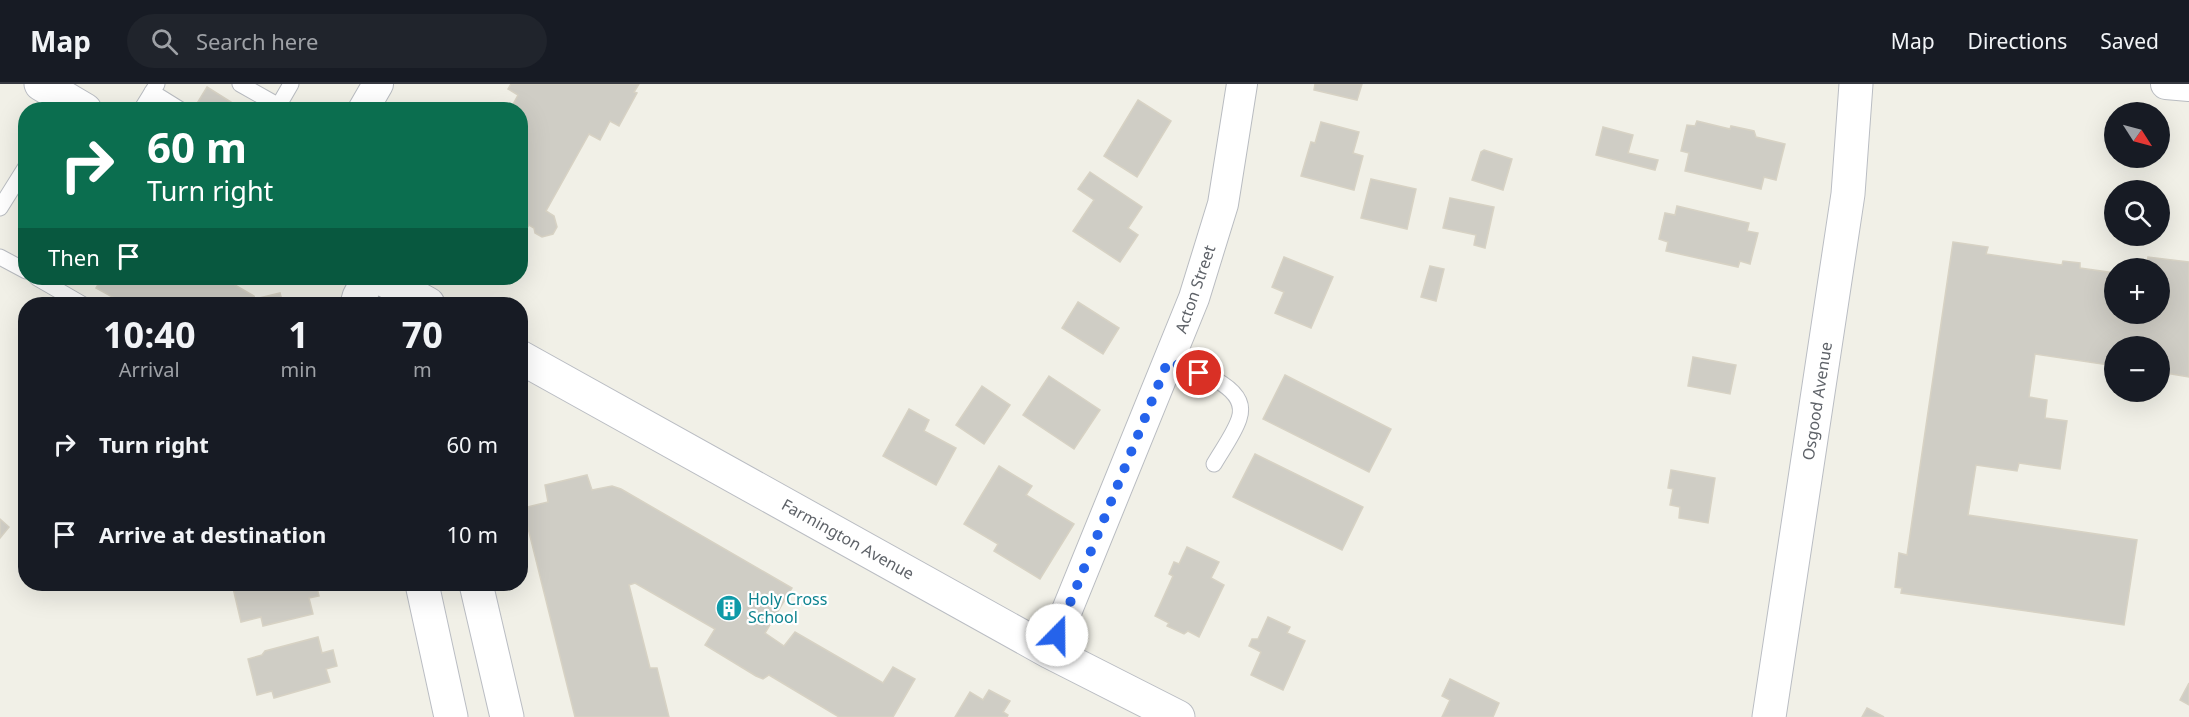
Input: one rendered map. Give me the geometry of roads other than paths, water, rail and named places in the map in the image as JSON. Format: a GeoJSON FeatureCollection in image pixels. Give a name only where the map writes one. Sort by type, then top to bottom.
{"type":"FeatureCollection","features":[{"type":"Feature","properties":{"kind":"street"},"geometry":{"type":"LineString","coordinates":[[40,84],[71,102]]}},
{"type":"Feature","properties":{"kind":"street"},"geometry":{"type":"LineString","coordinates":[[368,102],[378,84]]}},
{"type":"Feature","properties":{"kind":"street","name":"Acton Street"},"geometry":{"type":"LineString","coordinates":[[1050,652],[1194,298],[1223,204],[1242,84]]}},
{"type":"Feature","properties":{"kind":"street","name":"Osgood Avenue"},"geometry":{"type":"LineString","coordinates":[[1769,717],[1848,194],[1856,84]]}},
{"type":"Feature","properties":{"kind":"street"},"geometry":{"type":"LineString","coordinates":[[2166,84],[2189,86]]}},
{"type":"Feature","properties":{"kind":"street"},"geometry":{"type":"LineString","coordinates":[[394,285],[415,297]]}},
{"type":"Feature","properties":{"kind":"street","name":"Farmington Avenue"},"geometry":{"type":"LineString","coordinates":[[528,361],[1050,652],[1178,717]]}},
{"type":"Feature","properties":{"kind":"street"},"geometry":{"type":"LineString","coordinates":[[424,591],[451,717]]}},
{"type":"Feature","properties":{"kind":"street"},"geometry":{"type":"LineString","coordinates":[[478,591],[507,717]]}},
{"type":"Feature","properties":{"kind":"lane"},"geometry":{"type":"LineString","coordinates":[[240,84],[268,102]]}},
{"type":"Feature","properties":{"kind":"lane"},"geometry":{"type":"LineString","coordinates":[[281,102],[291,84]]}},
{"type":"Feature","properties":{"kind":"lane"},"geometry":{"type":"LineString","coordinates":[[146,102],[154,88],[171,102]]}},
{"type":"Feature","properties":{"kind":"lane"},"geometry":{"type":"LineString","coordinates":[[0,208],[18,180]]}},
{"type":"Feature","properties":{"kind":"lane"},"geometry":{"type":"LineString","coordinates":[[0,256],[18,266]]}},
{"type":"Feature","properties":{"kind":"lane"},"geometry":{"type":"LineString","coordinates":[[61,285],[74,297]]}},
{"type":"Feature","properties":{"kind":"lane"},"geometry":{"type":"LineString","coordinates":[[1168,361],[1228,387],[1237,396],[1242,406],[1239,420],[1214,464]]}},
{"type":"Feature","properties":{"kind":"place","name":"Holy Cross School"},"geometry":{"type":"Point","coordinates":[729,608]}}]}
